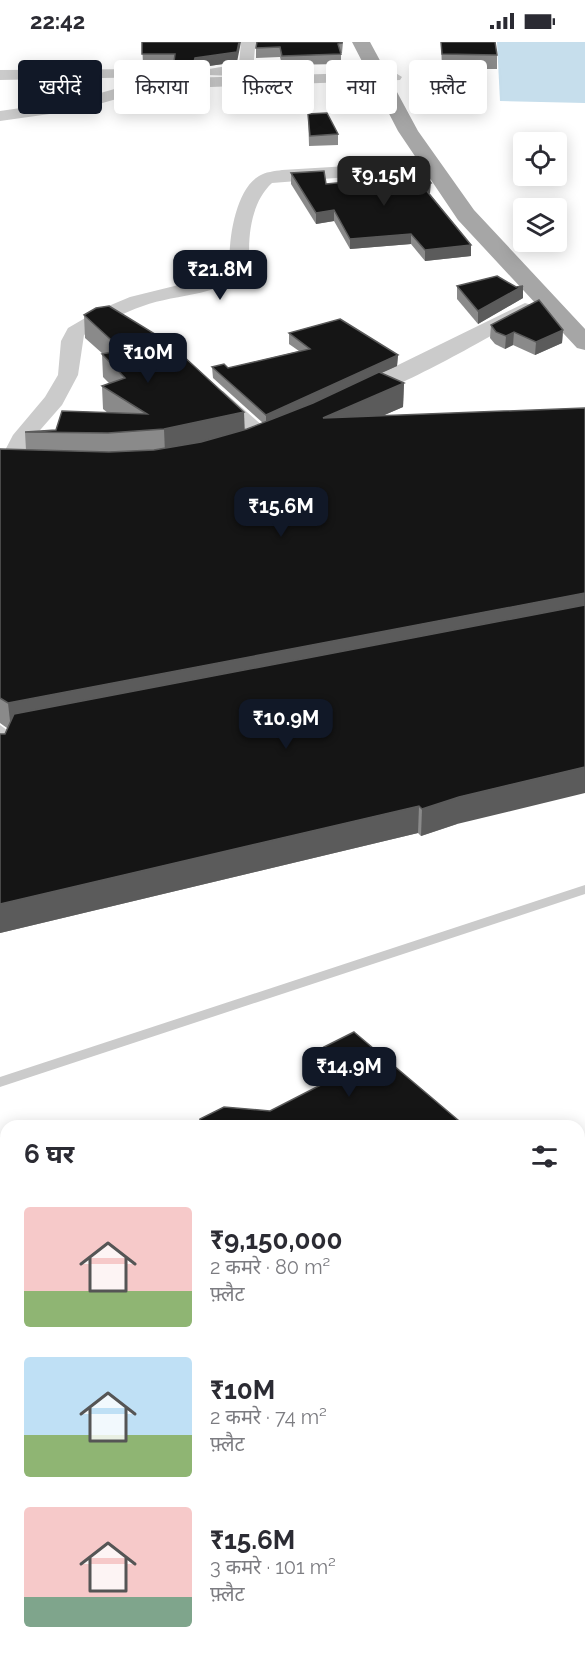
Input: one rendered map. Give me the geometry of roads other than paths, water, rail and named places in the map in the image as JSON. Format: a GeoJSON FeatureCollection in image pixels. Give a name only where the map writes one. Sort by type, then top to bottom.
{"type":"FeatureCollection","features":[{"type":"Feature","properties":{"kind":"main road"},"geometry":{"type":"LineString","coordinates":[[361,42],[374,60]]}},
{"type":"Feature","properties":{"kind":"main road"},"geometry":{"type":"LineString","coordinates":[[377,42],[382,60]]}},
{"type":"Feature","properties":{"kind":"main road"},"geometry":{"type":"LineString","coordinates":[[397,91],[467,192],[545,295],[585,343]]}},
{"type":"Feature","properties":{"kind":"main road"},"geometry":{"type":"LineString","coordinates":[[397,103],[408,131],[466,215],[545,295],[585,322]]}},
{"type":"Feature","properties":{"kind":"street"},"geometry":{"type":"LineString","coordinates":[[0,75],[84,76],[235,71],[247,67],[247,45],[259,42]]}},
{"type":"Feature","properties":{"kind":"street"},"geometry":{"type":"LineString","coordinates":[[0,116],[78,105],[132,89],[176,84],[326,79]]}},
{"type":"Feature","properties":{"kind":"street"},"geometry":{"type":"LineString","coordinates":[[4,464],[24,435],[54,400],[68,375],[71,341],[75,332],[106,314],[137,301],[216,283],[235,272],[240,265],[238,244],[246,211],[258,186],[266,179],[282,175],[431,166]]}},
{"type":"Feature","properties":{"kind":"street"},"geometry":{"type":"LineString","coordinates":[[342,401],[413,368],[545,295]]}},
{"type":"Feature","properties":{"kind":"street"},"geometry":{"type":"LineString","coordinates":[[106,314],[125,325]]}},
{"type":"Feature","properties":{"kind":"street"},"geometry":{"type":"LineString","coordinates":[[204,386],[273,434],[238,448]]}},
{"type":"Feature","properties":{"kind":"street"},"geometry":{"type":"LineString","coordinates":[[4,464],[32,465]]}},
{"type":"Feature","properties":{"kind":"lane"},"geometry":{"type":"LineString","coordinates":[[0,756],[8,744],[9,733]]}},
{"type":"Feature","properties":{"kind":"lane"},"geometry":{"type":"LineString","coordinates":[[0,1082],[585,889]]}},
{"type":"Feature","properties":{"kind":"water"},"geometry":{"type":"Polygon","coordinates":[[[497,42],[585,42],[585,103],[500,101],[497,42]]]}}]}
